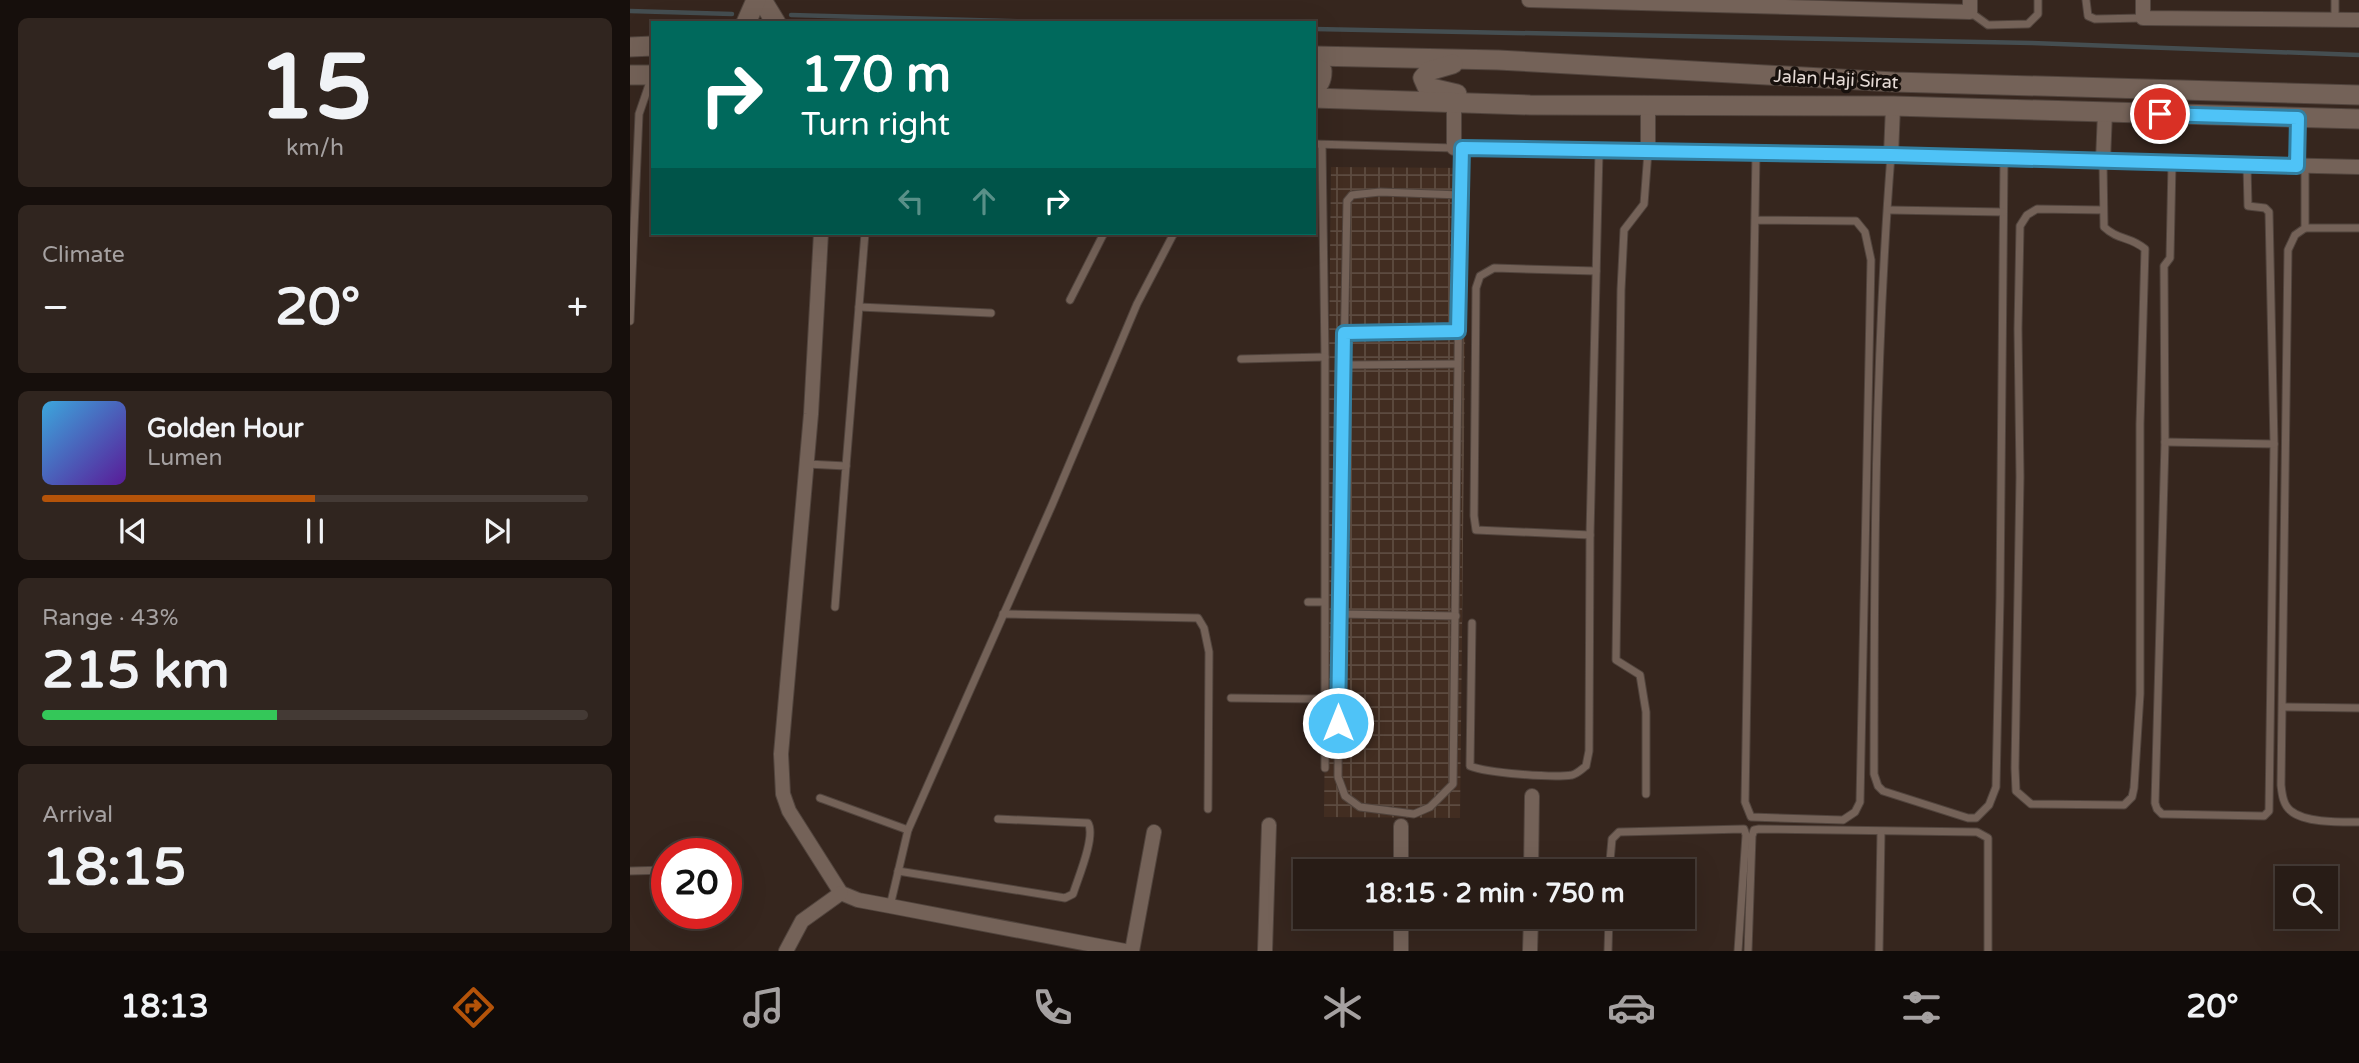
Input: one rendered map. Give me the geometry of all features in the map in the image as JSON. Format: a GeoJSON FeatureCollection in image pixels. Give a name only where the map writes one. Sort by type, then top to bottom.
{"type":"FeatureCollection","features":[{"type":"Feature","properties":{"kind":"main road"},"geometry":{"type":"LineString","coordinates":[[747,21],[758,0],[774,21]]}},
{"type":"Feature","properties":{"kind":"main road"},"geometry":{"type":"LineString","coordinates":[[630,48],[651,48]]}},
{"type":"Feature","properties":{"kind":"main road","name":"Jalan Haji Sirat"},"geometry":{"type":"LineString","coordinates":[[1316,56],[1498,60],[1880,82],[2359,95]]}},
{"type":"Feature","properties":{"kind":"main road"},"geometry":{"type":"LineString","coordinates":[[1498,60],[1440,66],[1429,71],[1423,78],[1427,87],[1443,92],[1531,105]]}},
{"type":"Feature","properties":{"kind":"main road"},"geometry":{"type":"LineString","coordinates":[[1316,68],[1321,71],[1322,76],[1316,85]]}},
{"type":"Feature","properties":{"kind":"main road"},"geometry":{"type":"LineString","coordinates":[[630,75],[651,75]]}},
{"type":"Feature","properties":{"kind":"main road","name":"Jalan Haji Sirat"},"geometry":{"type":"LineString","coordinates":[[1316,98],[1531,105],[1893,106],[2359,119]]}},
{"type":"Feature","properties":{"kind":"street"},"geometry":{"type":"LineString","coordinates":[[757,21],[758,0]]}},
{"type":"Feature","properties":{"kind":"street"},"geometry":{"type":"LineString","coordinates":[[1529,0],[1970,6]]}},
{"type":"Feature","properties":{"kind":"street"},"geometry":{"type":"LineString","coordinates":[[2143,0],[2143,18],[2359,20]]}},
{"type":"Feature","properties":{"kind":"street"},"geometry":{"type":"LineString","coordinates":[[1454,103],[1458,148],[1891,155],[2359,167]]}},
{"type":"Feature","properties":{"kind":"street"},"geometry":{"type":"LineString","coordinates":[[1648,106],[1648,152]]}},
{"type":"Feature","properties":{"kind":"street"},"geometry":{"type":"LineString","coordinates":[[1891,155],[1893,106]]}},
{"type":"Feature","properties":{"kind":"street"},"geometry":{"type":"LineString","coordinates":[[2103,161],[2105,112]]}},
{"type":"Feature","properties":{"kind":"street"},"geometry":{"type":"LineString","coordinates":[[2298,118],[2301,167]]}},
{"type":"Feature","properties":{"kind":"street"},"geometry":{"type":"LineString","coordinates":[[821,235],[807,464],[781,754],[783,794],[789,811],[841,893],[858,900],[1125,951]]}},
{"type":"Feature","properties":{"kind":"street"},"geometry":{"type":"LineString","coordinates":[[1531,859],[1532,796]]}},
{"type":"Feature","properties":{"kind":"street"},"geometry":{"type":"LineString","coordinates":[[1265,951],[1269,824]]}},
{"type":"Feature","properties":{"kind":"street"},"geometry":{"type":"LineString","coordinates":[[1401,827],[1401,859]]}},
{"type":"Feature","properties":{"kind":"street"},"geometry":{"type":"LineString","coordinates":[[1132,951],[1154,832]]}},
{"type":"Feature","properties":{"kind":"street"},"geometry":{"type":"LineString","coordinates":[[786,951],[802,921],[841,893]]}},
{"type":"Feature","properties":{"kind":"street"},"geometry":{"type":"LineString","coordinates":[[1401,929],[1401,951]]}},
{"type":"Feature","properties":{"kind":"street"},"geometry":{"type":"LineString","coordinates":[[1530,951],[1531,929]]}},
{"type":"Feature","properties":{"kind":"lane"},"geometry":{"type":"LineString","coordinates":[[1970,6],[1988,25],[2028,24],[2038,13],[2038,0]]}},
{"type":"Feature","properties":{"kind":"lane"},"geometry":{"type":"LineString","coordinates":[[2086,0],[2088,16],[2095,19],[2143,18]]}},
{"type":"Feature","properties":{"kind":"lane"},"geometry":{"type":"LineString","coordinates":[[2335,0],[2335,20]]}},
{"type":"Feature","properties":{"kind":"lane"},"geometry":{"type":"LineString","coordinates":[[630,321],[639,114],[651,78]]}},
{"type":"Feature","properties":{"kind":"lane"},"geometry":{"type":"LineString","coordinates":[[1325,768],[1325,357],[1318,144],[1458,148],[1460,195],[1452,784],[1430,807],[1414,814],[1360,807],[1345,796],[1338,777],[1347,201],[1352,195],[1380,192],[1460,195]]}},
{"type":"Feature","properties":{"kind":"lane"},"geometry":{"type":"LineString","coordinates":[[1472,623],[1471,766],[1515,774],[1574,775],[1586,766],[1589,751],[1590,535],[1599,151]]}},
{"type":"Feature","properties":{"kind":"lane"},"geometry":{"type":"LineString","coordinates":[[1646,794],[1646,712],[1640,675],[1616,660],[1624,230],[1644,204],[1648,152]]}},
{"type":"Feature","properties":{"kind":"lane"},"geometry":{"type":"LineString","coordinates":[[1755,220],[1856,221],[1864,232],[1871,260],[1860,802],[1854,812],[1843,820],[1751,817],[1745,802],[1756,153]]}},
{"type":"Feature","properties":{"kind":"lane"},"geometry":{"type":"LineString","coordinates":[[1891,155],[1882,321],[1874,588],[1874,774],[1878,786],[1884,790],[1968,818],[1976,818],[1989,805],[1996,787],[2004,158]]}},
{"type":"Feature","properties":{"kind":"lane"},"geometry":{"type":"LineString","coordinates":[[2103,161],[2104,227],[2113,235],[2135,240],[2145,249],[2140,424],[2140,694],[2134,788],[2132,797],[2124,805],[2031,804],[2016,791],[2015,768],[2020,477],[2020,226],[2027,215],[2037,209],[2103,210]]}},
{"type":"Feature","properties":{"kind":"lane"},"geometry":{"type":"LineString","coordinates":[[2172,163],[2170,258],[2164,265],[2165,442],[2155,803],[2162,814],[2223,816],[2264,816],[2269,811],[2274,444],[2269,212],[2265,208],[2248,206],[2247,165]]}},
{"type":"Feature","properties":{"kind":"lane"},"geometry":{"type":"LineString","coordinates":[[2301,167],[2305,228]]}},
{"type":"Feature","properties":{"kind":"lane"},"geometry":{"type":"LineString","coordinates":[[1888,210],[2003,212]]}},
{"type":"Feature","properties":{"kind":"lane"},"geometry":{"type":"LineString","coordinates":[[2359,228],[2305,228],[2295,235],[2288,250],[2281,785],[2283,799],[2291,811],[2309,818],[2359,822]]}},
{"type":"Feature","properties":{"kind":"lane"},"geometry":{"type":"LineString","coordinates":[[835,607],[865,235]]}},
{"type":"Feature","properties":{"kind":"lane"},"geometry":{"type":"LineString","coordinates":[[1070,300],[1103,235]]}},
{"type":"Feature","properties":{"kind":"lane"},"geometry":{"type":"LineString","coordinates":[[890,906],[908,830],[955,730],[1138,304],[1173,235]]}},
{"type":"Feature","properties":{"kind":"lane"},"geometry":{"type":"LineString","coordinates":[[1590,535],[1476,530],[1476,288],[1480,276],[1494,268],[1596,271]]}},
{"type":"Feature","properties":{"kind":"lane"},"geometry":{"type":"LineString","coordinates":[[859,307],[992,313]]}},
{"type":"Feature","properties":{"kind":"lane"},"geometry":{"type":"LineString","coordinates":[[1344,333],[1458,331]]}},
{"type":"Feature","properties":{"kind":"lane"},"geometry":{"type":"LineString","coordinates":[[1241,359],[1325,357]]}},
{"type":"Feature","properties":{"kind":"lane"},"geometry":{"type":"LineString","coordinates":[[1344,365],[1457,364]]}},
{"type":"Feature","properties":{"kind":"lane"},"geometry":{"type":"LineString","coordinates":[[2165,442],[2274,444]]}},
{"type":"Feature","properties":{"kind":"lane"},"geometry":{"type":"LineString","coordinates":[[807,464],[846,466]]}},
{"type":"Feature","properties":{"kind":"lane"},"geometry":{"type":"LineString","coordinates":[[1308,601],[1324,602]]}},
{"type":"Feature","properties":{"kind":"lane"},"geometry":{"type":"LineString","coordinates":[[1003,614],[1198,618],[1205,628],[1209,652],[1208,809]]}},
{"type":"Feature","properties":{"kind":"lane"},"geometry":{"type":"LineString","coordinates":[[1339,614],[1456,616]]}},
{"type":"Feature","properties":{"kind":"lane"},"geometry":{"type":"LineString","coordinates":[[1231,698],[1324,699]]}},
{"type":"Feature","properties":{"kind":"lane"},"geometry":{"type":"LineString","coordinates":[[2283,707],[2359,708]]}},
{"type":"Feature","properties":{"kind":"lane"},"geometry":{"type":"LineString","coordinates":[[820,798],[908,830]]}},
{"type":"Feature","properties":{"kind":"lane"},"geometry":{"type":"LineString","coordinates":[[898,871],[1065,898],[1073,894],[1090,838],[1091,828],[1088,823],[998,818]]}},
{"type":"Feature","properties":{"kind":"lane"},"geometry":{"type":"LineString","coordinates":[[1610,859],[1612,839],[1619,832],[1744,829],[1746,835],[1738,951]]}},
{"type":"Feature","properties":{"kind":"lane"},"geometry":{"type":"LineString","coordinates":[[1748,951],[1754,830],[1977,832],[1988,838],[1988,951]]}},
{"type":"Feature","properties":{"kind":"lane"},"geometry":{"type":"LineString","coordinates":[[1879,951],[1881,832]]}},
{"type":"Feature","properties":{"kind":"lane"},"geometry":{"type":"LineString","coordinates":[[630,871],[651,870]]}},
{"type":"Feature","properties":{"kind":"lane"},"geometry":{"type":"LineString","coordinates":[[1608,951],[1609,929]]}},
{"type":"Feature","properties":{"kind":"shaded area"},"geometry":{"type":"Polygon","coordinates":[[[1331,167],[1467,168],[1460,818],[1324,817],[1331,167]]]}},
{"type":"Feature","properties":{"kind":"waterway"},"geometry":{"type":"LineString","coordinates":[[630,11],[732,14]]}},
{"type":"Feature","properties":{"kind":"waterway"},"geometry":{"type":"LineString","coordinates":[[791,15],[1007,21]]}},
{"type":"Feature","properties":{"kind":"waterway"},"geometry":{"type":"LineString","coordinates":[[1316,29],[2032,43],[2359,55]]}},
{"type":"Feature","properties":{"kind":"route"},"geometry":{"type":"LineString","coordinates":[[1338,723],[1344,333],[1458,331],[1462,148],[1891,155],[2297,166],[2298,118],[2160,114]]}}]}
